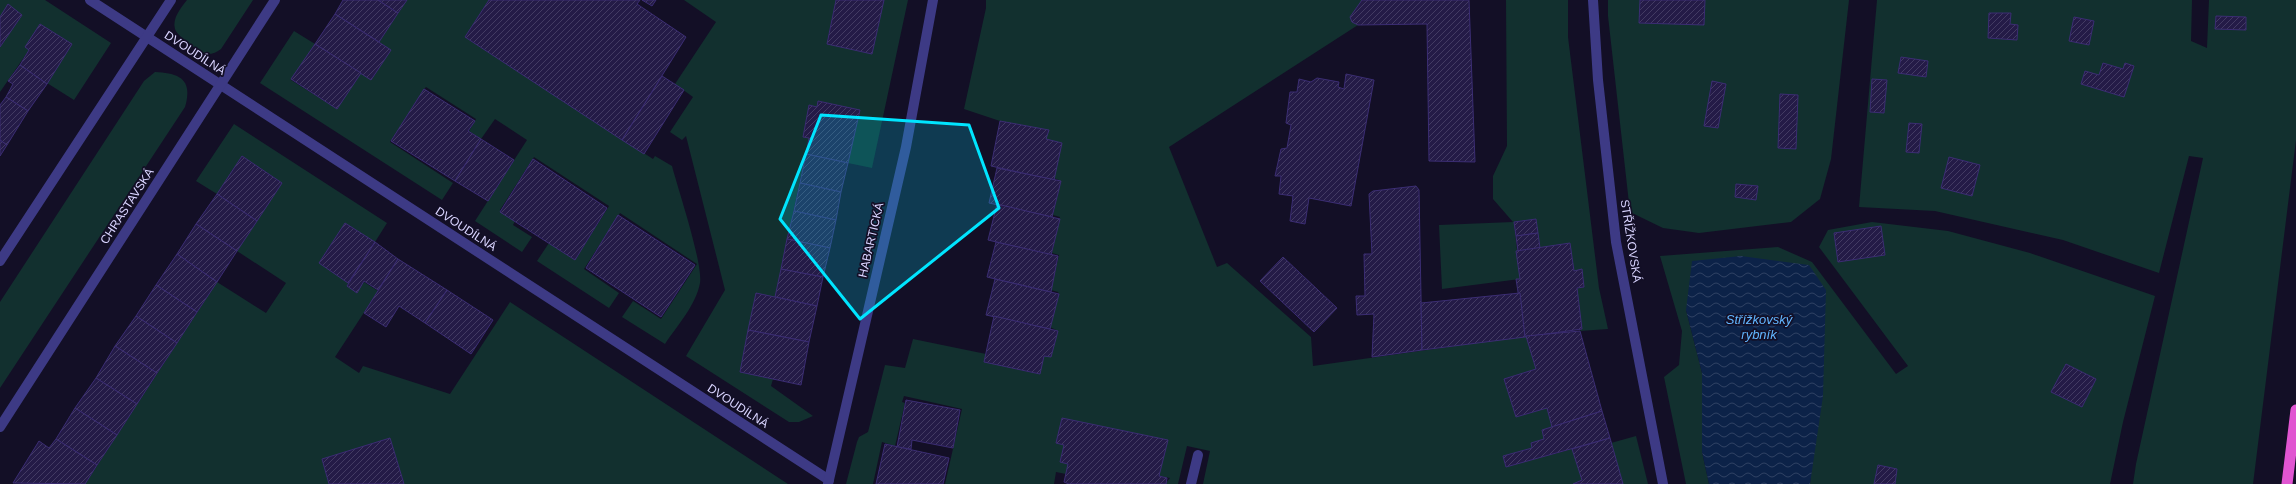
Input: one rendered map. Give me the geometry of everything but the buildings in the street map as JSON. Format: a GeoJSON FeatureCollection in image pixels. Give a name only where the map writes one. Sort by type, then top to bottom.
{"type":"FeatureCollection","features":[{"type":"Feature","properties":{"kind":"highway"},"geometry":{"type":"LineString","coordinates":[[2287,484],[2296,410]]}},
{"type":"Feature","properties":{"kind":"street","name":"DVOUDÍLNÁ"},"geometry":{"type":"LineString","coordinates":[[90,0],[828,482]]}},
{"type":"Feature","properties":{"kind":"street"},"geometry":{"type":"LineString","coordinates":[[0,261],[171,0]]}},
{"type":"Feature","properties":{"kind":"street","name":"CHRASTAVSKÁ"},"geometry":{"type":"LineString","coordinates":[[0,426],[275,0]]}},
{"type":"Feature","properties":{"kind":"street","name":"HABARTICKÁ"},"geometry":{"type":"LineString","coordinates":[[828,482],[906,147],[933,0]]}},
{"type":"Feature","properties":{"kind":"street","name":"STŘÍŽKOVSKÁ"},"geometry":{"type":"LineString","coordinates":[[1593,0],[1598,80],[1616,242],[1663,484]]}},
{"type":"Feature","properties":{"kind":"street"},"geometry":{"type":"LineString","coordinates":[[1191,484],[1198,455]]}},
{"type":"Feature","properties":{"kind":"highlighted area"},"geometry":{"type":"Polygon","coordinates":[[[821,115],[969,125],[999,208],[860,319],[780,219],[821,115]]]}},
{"type":"Feature","properties":{"kind":"green space"},"geometry":{"type":"Polygon","coordinates":[[[0,0],[45,0],[111,43],[74,100],[47,83],[72,44],[40,24],[29,50],[0,92],[0,47],[22,15],[8,5],[0,17],[0,0]]]}},
{"type":"Feature","properties":{"kind":"green space"},"geometry":{"type":"Polygon","coordinates":[[[187,0],[253,0],[221,49],[215,53],[207,54],[180,36],[175,29],[174,25],[176,17],[187,0]]]}},
{"type":"Feature","properties":{"kind":"green space"},"geometry":{"type":"Polygon","coordinates":[[[407,0],[489,0],[465,37],[653,159],[655,156],[672,166],[694,243],[700,273],[700,283],[695,299],[665,344],[622,317],[633,301],[661,319],[697,264],[620,213],[584,269],[619,293],[609,308],[537,261],[549,243],[575,260],[609,206],[534,157],[500,210],[515,221],[513,225],[532,237],[522,252],[475,221],[527,140],[495,119],[481,139],[469,131],[476,119],[426,87],[424,89],[390,142],[453,183],[442,200],[260,83],[294,31],[315,44],[291,80],[337,109],[361,73],[372,79],[390,50],[379,42],[407,0]]]}},
{"type":"Feature","properties":{"kind":"green space"},"geometry":{"type":"Polygon","coordinates":[[[684,0],[836,0],[827,42],[883,0],[908,0],[872,168],[848,163],[859,110],[818,101],[817,107],[809,105],[803,137],[809,138],[775,297],[756,293],[740,372],[773,379],[771,386],[813,416],[799,422],[789,422],[686,356],[725,290],[686,136],[682,140],[670,132],[693,97],[675,84],[716,22],[684,0]]]}},
{"type":"Feature","properties":{"kind":"green space"},"geometry":{"type":"Polygon","coordinates":[[[986,0],[1362,0],[1352,22],[1358,25],[1169,147],[1217,267],[1227,263],[1311,337],[1313,366],[1526,336],[1536,369],[1504,379],[1516,417],[1547,408],[1552,427],[1542,430],[1544,439],[1531,443],[1532,448],[1503,456],[1506,467],[1572,449],[1582,480],[1573,484],[1203,484],[1210,451],[1187,446],[1178,484],[1165,484],[1170,478],[1159,476],[1167,441],[1062,418],[1056,443],[1064,445],[1060,462],[1068,464],[1066,474],[1056,472],[1054,484],[945,484],[962,409],[904,396],[902,402],[905,403],[895,446],[882,442],[873,484],[846,484],[859,437],[868,432],[885,365],[905,368],[913,339],[986,354],[985,362],[1039,374],[1044,356],[1051,356],[1058,331],[1050,327],[1059,294],[1058,292],[1051,290],[1059,255],[1052,253],[1060,217],[1053,215],[1061,181],[1054,178],[1046,139],[1048,131],[1000,121],[964,109],[986,8],[986,0]]]}},
{"type":"Feature","properties":{"kind":"green space"},"geometry":{"type":"Polygon","coordinates":[[[1506,0],[1568,0],[1568,37],[1599,288],[1608,329],[1580,331],[1582,329],[1577,288],[1584,287],[1582,270],[1574,271],[1570,243],[1540,248],[1536,219],[1514,222],[1520,279],[1442,289],[1439,225],[1513,222],[1493,199],[1493,176],[1507,146],[1506,0]]]}},
{"type":"Feature","properties":{"kind":"green space"},"geometry":{"type":"Polygon","coordinates":[[[1608,0],[1849,0],[1831,159],[1820,199],[1791,222],[1699,233],[1663,228],[1630,212],[1608,16],[1608,0]]]}},
{"type":"Feature","properties":{"kind":"green space"},"geometry":{"type":"Polygon","coordinates":[[[1877,0],[2192,0],[2191,41],[2207,48],[2209,0],[2296,0],[2296,140],[2253,484],[2133,484],[2136,464],[2203,158],[2189,156],[2159,273],[2063,240],[1935,211],[1859,207],[1877,0]]]}},
{"type":"Feature","properties":{"kind":"green space"},"geometry":{"type":"Polygon","coordinates":[[[155,72],[178,76],[186,84],[187,98],[185,107],[0,388],[0,302],[144,81],[155,72]]]}},
{"type":"Feature","properties":{"kind":"green space"},"geometry":{"type":"Polygon","coordinates":[[[234,124],[387,223],[375,242],[345,223],[319,263],[348,283],[347,286],[356,292],[364,282],[378,291],[335,357],[359,373],[363,366],[450,394],[510,302],[788,484],[404,484],[390,438],[322,459],[329,484],[85,484],[217,282],[266,313],[286,283],[237,251],[282,183],[242,156],[217,194],[196,181],[234,124]]]}},
{"type":"Feature","properties":{"kind":"green space"},"geometry":{"type":"Polygon","coordinates":[[[1872,222],[1948,231],[2030,253],[2155,296],[2123,422],[2110,484],[1810,484],[1813,457],[1686,310],[1702,373],[1702,452],[1709,484],[1686,484],[1664,377],[1679,365],[1682,331],[1660,256],[1778,247],[1812,262],[1896,374],[1908,366],[1819,247],[1828,230],[1872,222]]]}},
{"type":"Feature","properties":{"kind":"green space"},"geometry":{"type":"Polygon","coordinates":[[[1636,436],[1648,484],[1622,484],[1611,443],[1636,436]]]}},
{"type":"Feature","properties":{"kind":"water","name":"Střížkovský rybník"},"geometry":{"type":"Polygon","coordinates":[[[1741,256],[1809,265],[1826,290],[1823,396],[1810,484],[1709,484],[1702,452],[1702,373],[1686,310],[1692,261],[1741,256]]]}}]}
